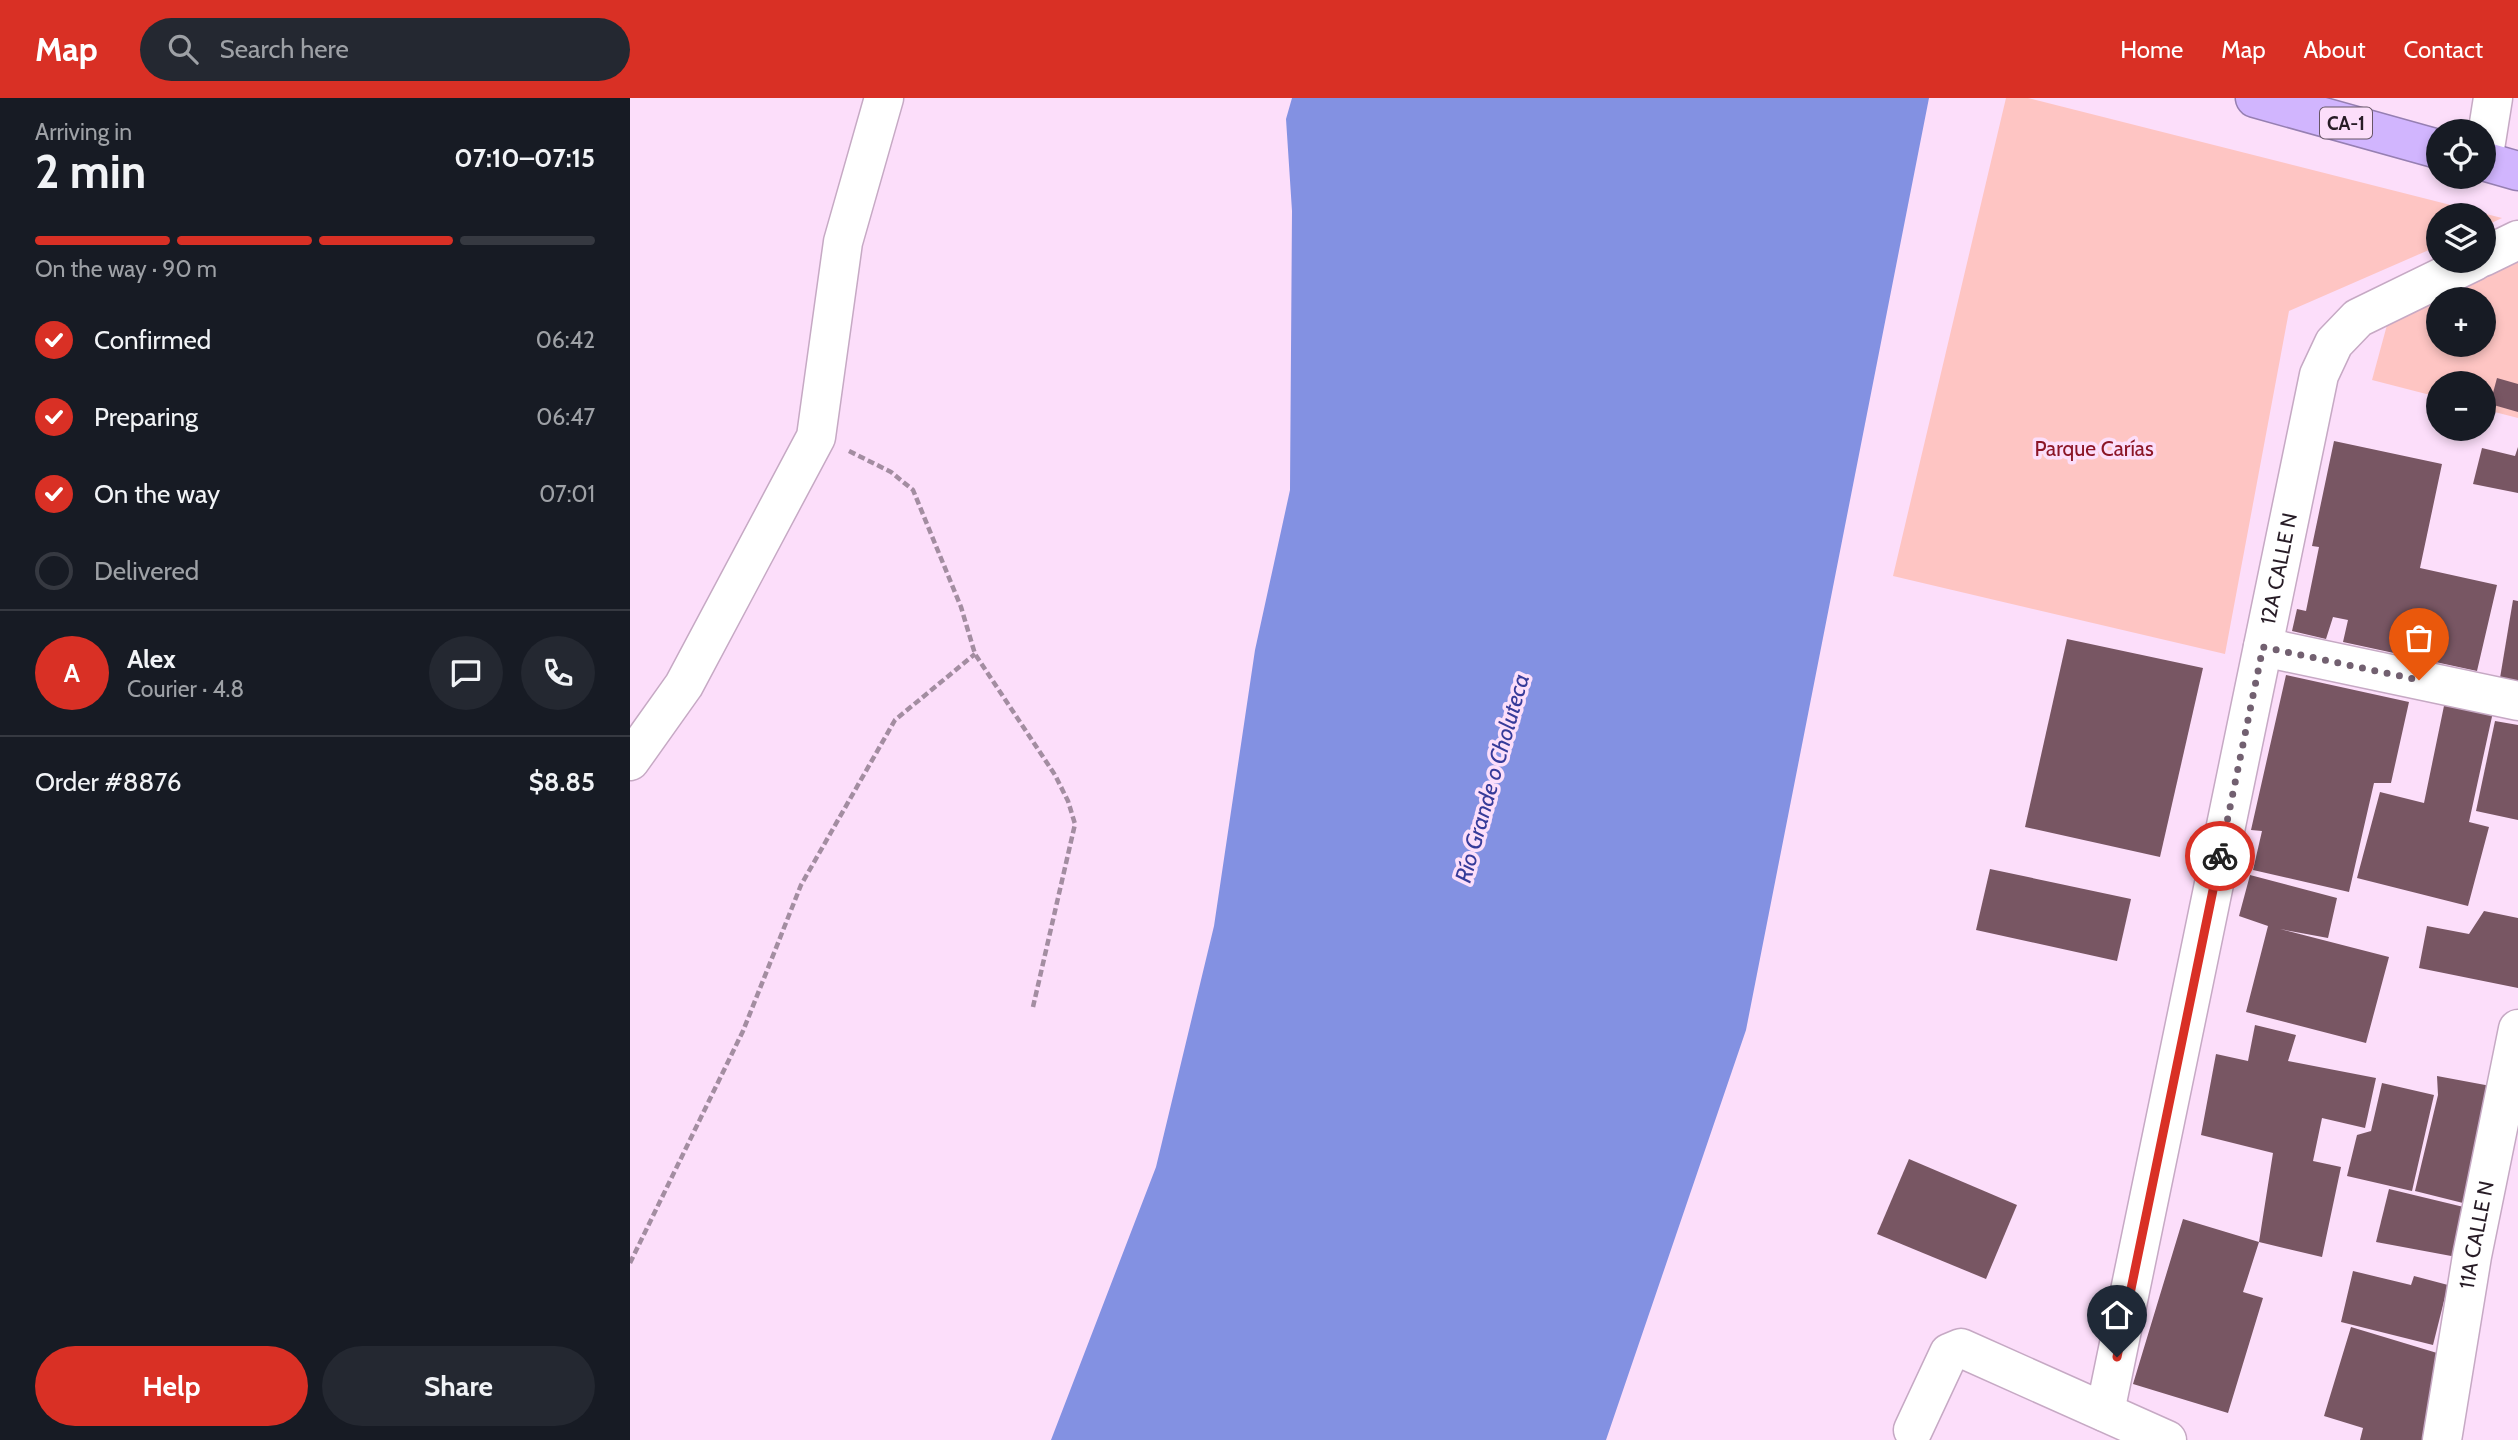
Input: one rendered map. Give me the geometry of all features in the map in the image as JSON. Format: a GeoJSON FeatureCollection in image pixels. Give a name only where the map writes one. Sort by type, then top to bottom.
{"type":"FeatureCollection","features":[{"type":"Feature","properties":{"kind":"highway","name":"CA-1"},"geometry":{"type":"LineString","coordinates":[[2255,98],[2426,146]]}},
{"type":"Feature","properties":{"kind":"highway"},"geometry":{"type":"LineString","coordinates":[[2496,165],[2518,171]]}},
{"type":"Feature","properties":{"kind":"street"},"geometry":{"type":"LineString","coordinates":[[630,761],[684,685],[816,437],[842,242],[884,98]]}},
{"type":"Feature","properties":{"kind":"street"},"geometry":{"type":"LineString","coordinates":[[2490,119],[2493,98]]}},
{"type":"Feature","properties":{"kind":"street"},"geometry":{"type":"LineString","coordinates":[[2496,251],[2518,240]]}},
{"type":"Feature","properties":{"kind":"street","name":"12A CALLE N"},"geometry":{"type":"LineString","coordinates":[[2105,1412],[2319,375],[2334,342],[2358,318],[2450,273]]}},
{"type":"Feature","properties":{"kind":"street"},"geometry":{"type":"LineString","coordinates":[[2263,647],[2518,701]]}},
{"type":"Feature","properties":{"kind":"street","name":"11A CALLE N"},"geometry":{"type":"LineString","coordinates":[[2442,1440],[2472,1256],[2518,1029]]}},
{"type":"Feature","properties":{"kind":"street"},"geometry":{"type":"LineString","coordinates":[[1913,1430],[1949,1353],[1961,1348],[2167,1440]]}},
{"type":"Feature","properties":{"kind":"path"},"geometry":{"type":"LineString","coordinates":[[816,437],[871,461],[913,490],[961,607],[975,654],[1055,775],[1068,801],[1074,824],[1033,1007]]}},
{"type":"Feature","properties":{"kind":"path"},"geometry":{"type":"LineString","coordinates":[[630,1263],[743,1031],[801,885],[895,720],[975,654]]}},
{"type":"Feature","properties":{"kind":"green space","name":"Parque Carías"},"geometry":{"type":"Polygon","coordinates":[[[2006,98],[2028,98],[2443,203],[2426,203],[2426,251],[2289,311],[2225,654],[1893,576],[2006,98]]]}},
{"type":"Feature","properties":{"kind":"green space"},"geometry":{"type":"Polygon","coordinates":[[[2518,261],[2518,418],[2496,412],[2496,371],[2426,371],[2426,394],[2372,380],[2387,325],[2426,306],[2426,357],[2496,357],[2496,287],[2464,287],[2518,261]]]}},
{"type":"Feature","properties":{"kind":"water","name":"Río Grande o Choluteca"},"geometry":{"type":"Polygon","coordinates":[[[1292,98],[1929,98],[1746,1030],[1606,1440],[1051,1440],[1156,1167],[1214,926],[1255,650],[1290,490],[1292,211],[1286,119],[1292,98]]]}},
{"type":"Feature","properties":{"kind":"building"},"geometry":{"type":"Polygon","coordinates":[[[2497,378],[2518,384],[2518,412],[2496,406],[2497,378]]]}},
{"type":"Feature","properties":{"kind":"building"},"geometry":{"type":"Polygon","coordinates":[[[2334,441],[2442,464],[2420,568],[2497,585],[2477,671],[2343,642],[2348,620],[2333,617],[2326,639],[2292,631],[2297,609],[2306,611],[2319,547],[2312,546],[2334,441]]]}},
{"type":"Feature","properties":{"kind":"building"},"geometry":{"type":"Polygon","coordinates":[[[2518,447],[2518,493],[2473,484],[2482,448],[2515,456],[2518,447]]]}},
{"type":"Feature","properties":{"kind":"building"},"geometry":{"type":"Polygon","coordinates":[[[2513,600],[2518,601],[2518,681],[2500,678],[2513,600]]]}},
{"type":"Feature","properties":{"kind":"building"},"geometry":{"type":"Polygon","coordinates":[[[2067,639],[2203,668],[2160,857],[2025,827],[2067,639]]]}},
{"type":"Feature","properties":{"kind":"building"},"geometry":{"type":"Polygon","coordinates":[[[2286,675],[2409,702],[2391,783],[2374,783],[2349,892],[2253,870],[2262,831],[2251,830],[2286,675]]]}},
{"type":"Feature","properties":{"kind":"building"},"geometry":{"type":"Polygon","coordinates":[[[2445,701],[2493,712],[2469,822],[2489,827],[2468,906],[2357,878],[2380,792],[2424,803],[2445,701]]]}},
{"type":"Feature","properties":{"kind":"building"},"geometry":{"type":"Polygon","coordinates":[[[2495,721],[2518,725],[2518,820],[2476,811],[2495,721]]]}},
{"type":"Feature","properties":{"kind":"building"},"geometry":{"type":"Polygon","coordinates":[[[1990,869],[2131,899],[2117,961],[1976,930],[1990,869]]]}},
{"type":"Feature","properties":{"kind":"building"},"geometry":{"type":"Polygon","coordinates":[[[2250,875],[2337,898],[2328,938],[2280,929],[2389,957],[2366,1043],[2246,1012],[2268,926],[2239,916],[2250,875]]]}},
{"type":"Feature","properties":{"kind":"building"},"geometry":{"type":"Polygon","coordinates":[[[2484,911],[2518,918],[2518,988],[2419,968],[2427,926],[2469,934],[2484,911]]]}},
{"type":"Feature","properties":{"kind":"building"},"geometry":{"type":"Polygon","coordinates":[[[2255,1025],[2296,1035],[2288,1061],[2376,1078],[2365,1128],[2322,1118],[2313,1161],[2341,1167],[2322,1257],[2259,1242],[2273,1153],[2201,1135],[2216,1054],[2248,1061],[2255,1025]]]}},
{"type":"Feature","properties":{"kind":"building"},"geometry":{"type":"Polygon","coordinates":[[[2437,1076],[2496,1087],[2475,1206],[2415,1191],[2438,1095],[2437,1076]]]}},
{"type":"Feature","properties":{"kind":"building"},"geometry":{"type":"Polygon","coordinates":[[[2382,1083],[2434,1095],[2412,1191],[2347,1176],[2357,1135],[2371,1131],[2382,1083]]]}},
{"type":"Feature","properties":{"kind":"building"},"geometry":{"type":"Polygon","coordinates":[[[1909,1159],[2017,1205],[1986,1279],[1877,1234],[1909,1159]]]}},
{"type":"Feature","properties":{"kind":"building"},"geometry":{"type":"Polygon","coordinates":[[[2389,1189],[2472,1209],[2462,1258],[2376,1242],[2389,1189]]]}},
{"type":"Feature","properties":{"kind":"building"},"geometry":{"type":"Polygon","coordinates":[[[2183,1219],[2259,1242],[2243,1292],[2263,1298],[2228,1413],[2133,1384],[2183,1219]]]}},
{"type":"Feature","properties":{"kind":"building"},"geometry":{"type":"Polygon","coordinates":[[[2353,1271],[2411,1285],[2414,1276],[2448,1285],[2433,1345],[2341,1322],[2353,1271]]]}},
{"type":"Feature","properties":{"kind":"building"},"geometry":{"type":"Polygon","coordinates":[[[2351,1327],[2447,1356],[2422,1440],[2360,1440],[2363,1428],[2324,1416],[2351,1327]]]}},
{"type":"Feature","properties":{"kind":"way so far"},"geometry":{"type":"LineString","coordinates":[[2220,856],[2263,647],[2419,680]]}},
{"type":"Feature","properties":{"kind":"route"},"geometry":{"type":"LineString","coordinates":[[2117,1357],[2220,856]]}}]}
